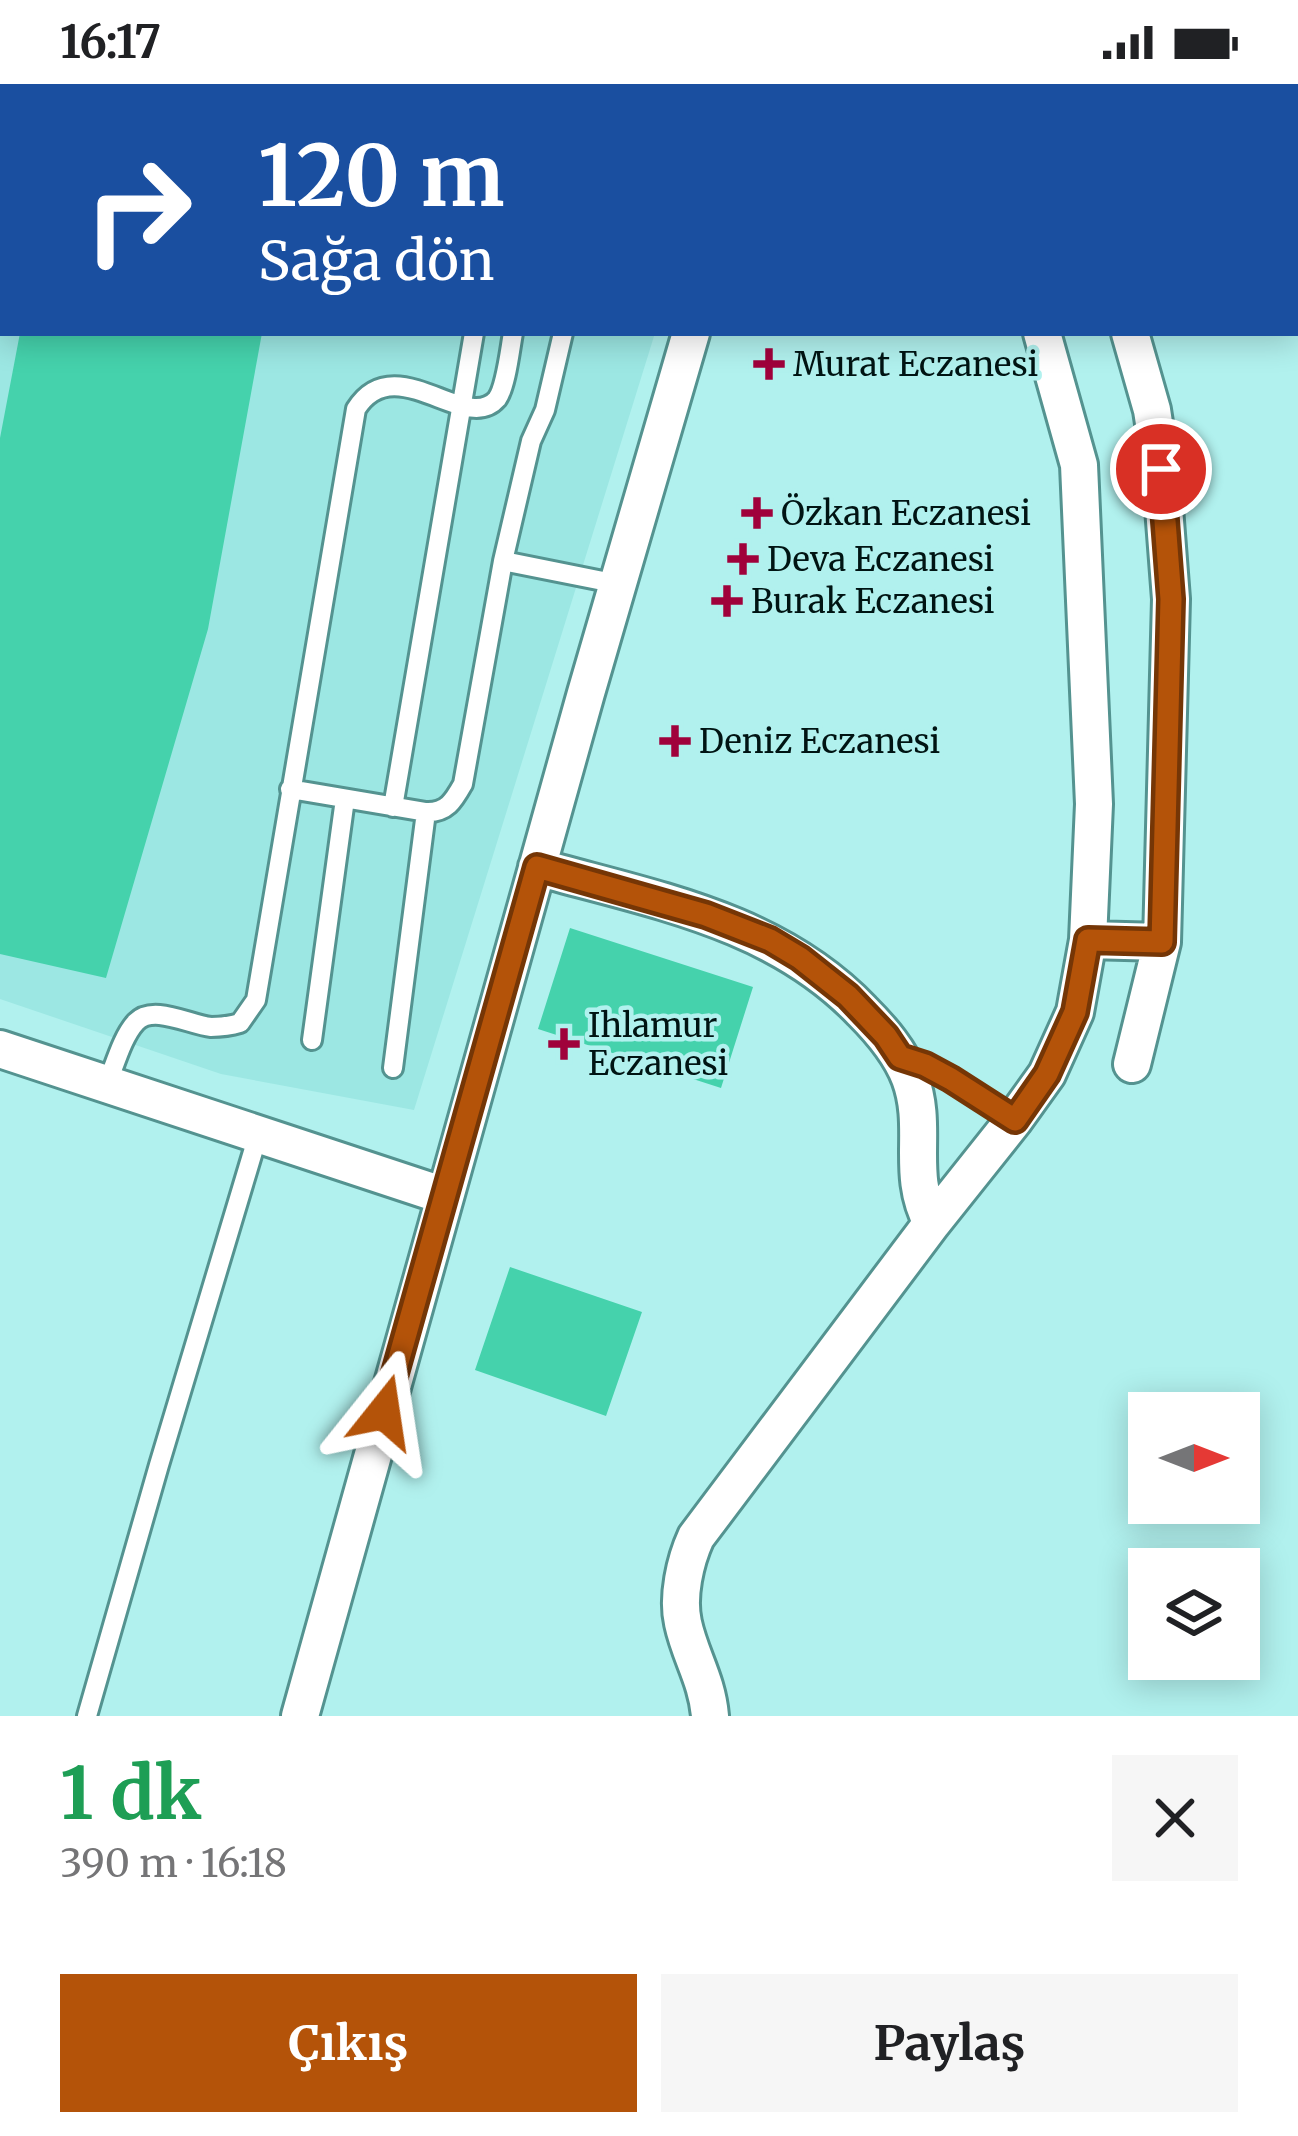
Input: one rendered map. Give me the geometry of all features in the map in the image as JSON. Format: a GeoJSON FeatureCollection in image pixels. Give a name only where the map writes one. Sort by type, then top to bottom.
{"type":"FeatureCollection","features":[{"type":"Feature","properties":{"kind":"street"},"geometry":{"type":"LineString","coordinates":[[300,1716],[690,336]]}},
{"type":"Feature","properties":{"kind":"street"},"geometry":{"type":"LineString","coordinates":[[710,1716],[706,1683],[681,1608],[696,1538],[932,1222],[1015,1120],[1047,1074],[1075,1012],[1088,940],[1094,804],[1079,465],[1043,336]]}},
{"type":"Feature","properties":{"kind":"street"},"geometry":{"type":"LineString","coordinates":[[1131,336],[1152,410],[1168,529],[1171,623],[1162,942],[1132,1064]]}},
{"type":"Feature","properties":{"kind":"street"},"geometry":{"type":"LineString","coordinates":[[537,867],[706,915],[770,940],[848,996],[886,1036],[916,1098],[917,1181],[932,1222]]}},
{"type":"Feature","properties":{"kind":"street"},"geometry":{"type":"LineString","coordinates":[[1088,940],[1162,942]]}},
{"type":"Feature","properties":{"kind":"street"},"geometry":{"type":"LineString","coordinates":[[0,1049],[445,1196]]}},
{"type":"Feature","properties":{"kind":"lane"},"geometry":{"type":"LineString","coordinates":[[393,807],[474,336]]}},
{"type":"Feature","properties":{"kind":"lane"},"geometry":{"type":"LineString","coordinates":[[107,1084],[133,1026],[145,1016],[226,1027],[240,1023],[256,1000],[356,409],[385,386],[462,405],[487,406],[500,394],[512,336]]}},
{"type":"Feature","properties":{"kind":"lane"},"geometry":{"type":"LineString","coordinates":[[290,789],[436,812],[447,807],[464,784],[502,561],[562,336]]}},
{"type":"Feature","properties":{"kind":"lane"},"geometry":{"type":"LineString","coordinates":[[502,561],[618,584]]}},
{"type":"Feature","properties":{"kind":"lane"},"geometry":{"type":"LineString","coordinates":[[312,1040],[345,799]]}},
{"type":"Feature","properties":{"kind":"lane"},"geometry":{"type":"LineString","coordinates":[[393,1068],[427,812]]}},
{"type":"Feature","properties":{"kind":"lane"},"geometry":{"type":"LineString","coordinates":[[900,1057],[951,1079],[1015,1120]]}},
{"type":"Feature","properties":{"kind":"lane"},"geometry":{"type":"LineString","coordinates":[[87,1716],[258,1135]]}},
{"type":"Feature","properties":{"kind":"shaded area"},"geometry":{"type":"Polygon","coordinates":[[[0,336],[654,336],[414,1110],[221,1074],[0,999],[0,336]]]}},
{"type":"Feature","properties":{"kind":"building"},"geometry":{"type":"Polygon","coordinates":[[[19,336],[261,336],[208,629],[106,978],[0,954],[0,438],[19,336]]]}},
{"type":"Feature","properties":{"kind":"building"},"geometry":{"type":"Polygon","coordinates":[[[570,928],[753,987],[721,1088],[538,1029],[570,928]]]}},
{"type":"Feature","properties":{"kind":"building"},"geometry":{"type":"Polygon","coordinates":[[[510,1267],[642,1312],[606,1416],[475,1370],[510,1267]]]}},
{"type":"Feature","properties":{"kind":"place","name":"Murat Eczanesi"},"geometry":{"type":"Point","coordinates":[769,364]}},
{"type":"Feature","properties":{"kind":"place","name":"Özkan Eczanesi"},"geometry":{"type":"Point","coordinates":[757,513]}},
{"type":"Feature","properties":{"kind":"place","name":"Deva Eczanesi"},"geometry":{"type":"Point","coordinates":[743,559]}},
{"type":"Feature","properties":{"kind":"place","name":"Burak Eczanesi"},"geometry":{"type":"Point","coordinates":[727,601]}},
{"type":"Feature","properties":{"kind":"place","name":"Deniz Eczanesi"},"geometry":{"type":"Point","coordinates":[675,741]}},
{"type":"Feature","properties":{"kind":"place","name":"Ihlamur Eczanesi"},"geometry":{"type":"Point","coordinates":[564,1044]}},
{"type":"Feature","properties":{"kind":"route"},"geometry":{"type":"LineString","coordinates":[[384,1412],[537,867],[706,915],[770,940],[848,996],[900,1057],[951,1079],[1015,1120],[1047,1074],[1075,1012],[1088,940],[1162,942],[1171,599],[1161,469]]}}]}
